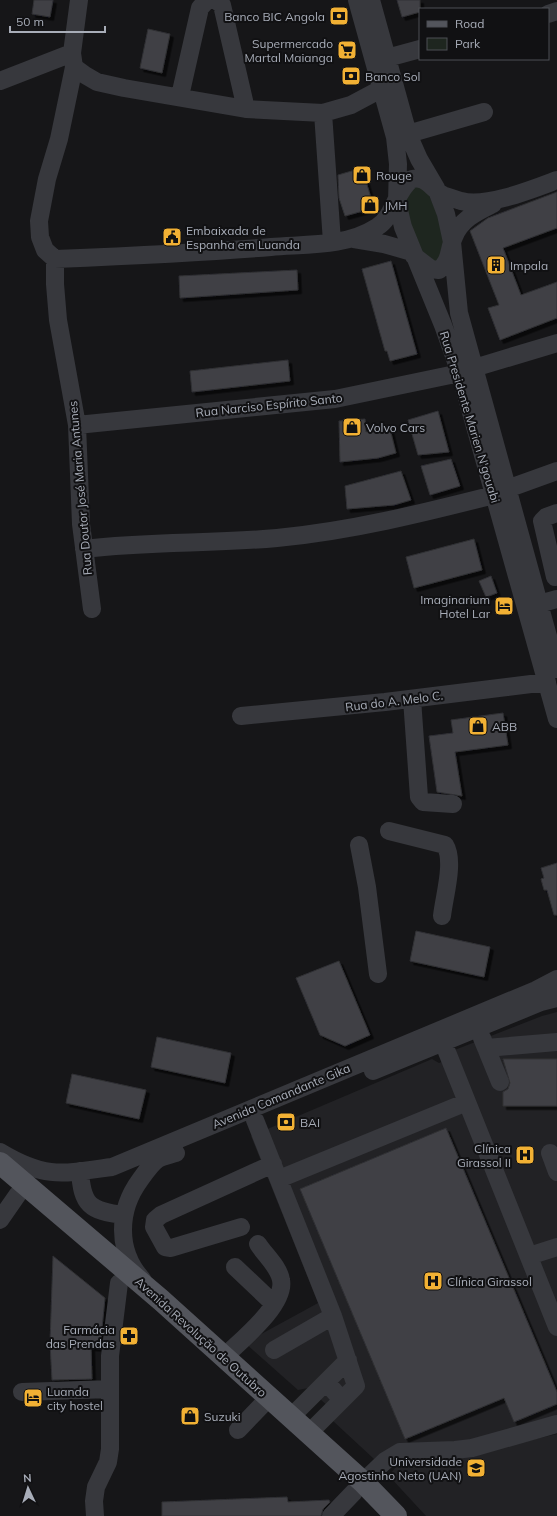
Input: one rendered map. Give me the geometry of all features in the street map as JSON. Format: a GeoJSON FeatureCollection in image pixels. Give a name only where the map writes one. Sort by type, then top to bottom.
{"type":"FeatureCollection","features":[{"type":"Feature","properties":{"kind":"main road","name":"Avenida Revolução de Outubro"},"geometry":{"type":"LineString","coordinates":[[0,1164],[161,1300],[309,1433],[358,1487],[378,1516]]}},
{"type":"Feature","properties":{"kind":"main road","name":"Avenida Revolução de Outubro"},"geometry":{"type":"LineString","coordinates":[[0,1179],[43,1214],[119,1283],[358,1487],[396,1516]]}},
{"type":"Feature","properties":{"kind":"street"},"geometry":{"type":"LineString","coordinates":[[79,0],[73,60],[59,139],[46,179],[39,221],[40,237],[45,250],[55,259],[195,254],[354,239],[384,244],[412,253],[431,269],[439,270],[445,266],[449,259],[452,242],[458,229],[471,215],[510,196]]}},
{"type":"Feature","properties":{"kind":"street"},"geometry":{"type":"LineString","coordinates":[[180,96],[200,8],[207,0]]}},
{"type":"Feature","properties":{"kind":"street"},"geometry":{"type":"LineString","coordinates":[[216,0],[222,5],[246,108]]}},
{"type":"Feature","properties":{"kind":"street","name":"Rua Presidente Marien N'gouabi"},"geometry":{"type":"LineString","coordinates":[[357,0],[395,137],[398,164],[397,202],[403,227],[412,253],[443,325],[467,371]]}},
{"type":"Feature","properties":{"kind":"street","name":"Rua Presidente Marien N'gouabi"},"geometry":{"type":"LineString","coordinates":[[371,0],[408,134],[419,159],[436,188],[446,214],[452,242],[459,313],[467,371],[554,671]]}},
{"type":"Feature","properties":{"kind":"street"},"geometry":{"type":"LineString","coordinates":[[387,58],[419,49]]}},
{"type":"Feature","properties":{"kind":"street"},"geometry":{"type":"LineString","coordinates":[[0,81],[73,60]]}},
{"type":"Feature","properties":{"kind":"street"},"geometry":{"type":"LineString","coordinates":[[73,60],[85,75],[97,82],[124,88],[246,108],[323,113],[351,105],[381,89]]}},
{"type":"Feature","properties":{"kind":"street"},"geometry":{"type":"LineString","coordinates":[[408,134],[484,112]]}},
{"type":"Feature","properties":{"kind":"street"},"geometry":{"type":"LineString","coordinates":[[323,113],[332,242]]}},
{"type":"Feature","properties":{"kind":"street"},"geometry":{"type":"LineString","coordinates":[[354,239],[379,227],[397,202],[402,188],[412,179],[424,180],[442,194],[462,201],[477,203],[510,196],[557,180]]}},
{"type":"Feature","properties":{"kind":"street","name":"Rua Doutor José Maria Antunes"},"geometry":{"type":"LineString","coordinates":[[55,259],[55,284],[58,320],[77,426],[84,549],[92,609]]}},
{"type":"Feature","properties":{"kind":"street","name":"Rua Narciso Espírito Santo"},"geometry":{"type":"LineString","coordinates":[[77,426],[335,399],[467,371],[557,343]]}},
{"type":"Feature","properties":{"kind":"street"},"geometry":{"type":"LineString","coordinates":[[84,549],[127,544],[186,543],[278,538],[375,523],[501,492],[557,471]]}},
{"type":"Feature","properties":{"kind":"street","name":"Rua Presidente Marien N'gouabi"},"geometry":{"type":"LineString","coordinates":[[501,492],[533,582],[539,604],[554,671],[557,719]]}},
{"type":"Feature","properties":{"kind":"street"},"geometry":{"type":"LineString","coordinates":[[533,582],[556,577],[542,521],[546,516],[557,513]]}},
{"type":"Feature","properties":{"kind":"street"},"geometry":{"type":"LineString","coordinates":[[539,604],[557,600]]}},
{"type":"Feature","properties":{"kind":"street","name":"Rua do A. Melo C."},"geometry":{"type":"LineString","coordinates":[[241,716],[412,699],[554,671]]}},
{"type":"Feature","properties":{"kind":"street"},"geometry":{"type":"LineString","coordinates":[[412,699],[419,797],[423,802],[453,804]]}},
{"type":"Feature","properties":{"kind":"street"},"geometry":{"type":"LineString","coordinates":[[389,831],[445,845],[449,851],[442,916]]}},
{"type":"Feature","properties":{"kind":"street"},"geometry":{"type":"LineString","coordinates":[[360,845],[378,974]]}},
{"type":"Feature","properties":{"kind":"street","name":"Avenida Comandante Gika"},"geometry":{"type":"LineString","coordinates":[[0,1152],[19,1163],[40,1171],[64,1173],[112,1167],[536,990],[557,979]]}},
{"type":"Feature","properties":{"kind":"street","name":"Avenida Comandante Gika"},"geometry":{"type":"LineString","coordinates":[[161,1300],[130,1263],[122,1235],[123,1215],[135,1187],[158,1159],[541,1002],[557,998]]}},
{"type":"Feature","properties":{"kind":"street"},"geometry":{"type":"LineString","coordinates":[[478,1028],[500,1082]]}},
{"type":"Feature","properties":{"kind":"street"},"geometry":{"type":"LineString","coordinates":[[443,1042],[557,1327]]}},
{"type":"Feature","properties":{"kind":"street"},"geometry":{"type":"LineString","coordinates":[[486,1048],[557,1042]]}},
{"type":"Feature","properties":{"kind":"street"},"geometry":{"type":"LineString","coordinates":[[241,1227],[171,1248],[165,1247],[154,1227],[155,1220],[161,1215],[467,1102]]}},
{"type":"Feature","properties":{"kind":"street"},"geometry":{"type":"LineString","coordinates":[[255,1120],[333,1316],[356,1386],[309,1433]]}},
{"type":"Feature","properties":{"kind":"street"},"geometry":{"type":"LineString","coordinates":[[550,1153],[557,1172]]}},
{"type":"Feature","properties":{"kind":"street"},"geometry":{"type":"LineString","coordinates":[[80,1172],[83,1195],[92,1208],[99,1211],[123,1215]]}},
{"type":"Feature","properties":{"kind":"street"},"geometry":{"type":"LineString","coordinates":[[0,1220],[18,1194]]}},
{"type":"Feature","properties":{"kind":"street"},"geometry":{"type":"LineString","coordinates":[[224,1357],[260,1322],[274,1304],[281,1291],[282,1281],[279,1273],[258,1244]]}},
{"type":"Feature","properties":{"kind":"street"},"geometry":{"type":"LineString","coordinates":[[529,1256],[557,1247]]}},
{"type":"Feature","properties":{"kind":"street"},"geometry":{"type":"LineString","coordinates":[[235,1268],[274,1304]]}},
{"type":"Feature","properties":{"kind":"street"},"geometry":{"type":"LineString","coordinates":[[95,1516],[94,1501],[96,1487],[108,1462],[110,1449],[110,1356],[119,1283]]}},
{"type":"Feature","properties":{"kind":"street"},"geometry":{"type":"LineString","coordinates":[[274,1350],[333,1316]]}},
{"type":"Feature","properties":{"kind":"street"},"geometry":{"type":"LineString","coordinates":[[291,1417],[348,1360]]}},
{"type":"Feature","properties":{"kind":"street"},"geometry":{"type":"LineString","coordinates":[[326,1382],[342,1400]]}},
{"type":"Feature","properties":{"kind":"street"},"geometry":{"type":"LineString","coordinates":[[22,1392],[110,1389]]}},
{"type":"Feature","properties":{"kind":"street"},"geometry":{"type":"LineString","coordinates":[[238,1430],[262,1405]]}},
{"type":"Feature","properties":{"kind":"street"},"geometry":{"type":"LineString","coordinates":[[331,1516],[385,1461],[400,1452],[472,1448],[557,1424]]}},
{"type":"Feature","properties":{"kind":"shaded area","name":"Clínica Girassol"},"geometry":{"type":"Polygon","coordinates":[[[557,1012],[557,1432],[409,1456],[387,1471],[333,1421],[331,1409],[308,1388],[298,1390],[245,1343],[318,1303],[251,1136],[432,1059],[439,1063],[454,1058],[452,1051],[542,1016],[557,1012]]]}},
{"type":"Feature","properties":{"kind":"shaded area","name":"Universidade Agostinho Neto (UAN)"},"geometry":{"type":"Polygon","coordinates":[[[557,1434],[557,1516],[426,1516],[389,1476],[401,1460],[458,1457],[557,1434]]]}},
{"type":"Feature","properties":{"kind":"green space"},"geometry":{"type":"Polygon","coordinates":[[[423,182],[449,239],[438,267],[408,238],[404,189],[423,182]]]}},
{"type":"Feature","properties":{"kind":"building"},"geometry":{"type":"Polygon","coordinates":[[[34,0],[53,0],[50,17],[32,14],[34,0]]]}},
{"type":"Feature","properties":{"kind":"building"},"geometry":{"type":"Polygon","coordinates":[[[397,0],[420,0],[419,12],[402,17],[397,0]]]}},
{"type":"Feature","properties":{"kind":"building"},"geometry":{"type":"Polygon","coordinates":[[[148,29],[170,34],[162,73],[140,68],[148,29]]]}},
{"type":"Feature","properties":{"kind":"building"},"geometry":{"type":"Polygon","coordinates":[[[362,168],[374,208],[345,216],[339,198],[338,175],[362,168]]]}},
{"type":"Feature","properties":{"kind":"building","name":"Impala"},"geometry":{"type":"Polygon","coordinates":[[[557,192],[557,228],[503,248],[521,295],[557,282],[557,318],[500,340],[488,308],[499,305],[470,231],[488,218],[557,192]]]}},
{"type":"Feature","properties":{"kind":"building"},"geometry":{"type":"Polygon","coordinates":[[[391,261],[417,354],[390,361],[387,351],[385,351],[362,269],[391,261]]]}},
{"type":"Feature","properties":{"kind":"building"},"geometry":{"type":"Polygon","coordinates":[[[297,270],[298,290],[180,298],[179,276],[297,270]]]}},
{"type":"Feature","properties":{"kind":"building"},"geometry":{"type":"Polygon","coordinates":[[[288,360],[290,381],[192,392],[190,371],[288,360]]]}},
{"type":"Feature","properties":{"kind":"building"},"geometry":{"type":"Polygon","coordinates":[[[438,411],[449,452],[418,455],[408,420],[438,411]]]}},
{"type":"Feature","properties":{"kind":"building"},"geometry":{"type":"Polygon","coordinates":[[[365,419],[366,432],[389,425],[396,453],[378,458],[340,462],[339,421],[365,419]]]}},
{"type":"Feature","properties":{"kind":"building"},"geometry":{"type":"Polygon","coordinates":[[[451,459],[460,486],[430,495],[421,466],[451,459]]]}},
{"type":"Feature","properties":{"kind":"building"},"geometry":{"type":"Polygon","coordinates":[[[401,471],[411,500],[394,505],[347,509],[345,486],[401,471]]]}},
{"type":"Feature","properties":{"kind":"building"},"geometry":{"type":"Polygon","coordinates":[[[474,539],[482,570],[414,588],[406,557],[474,539]]]}},
{"type":"Feature","properties":{"kind":"building"},"geometry":{"type":"Polygon","coordinates":[[[491,576],[497,593],[486,597],[479,581],[491,576]]]}},
{"type":"Feature","properties":{"kind":"building"},"geometry":{"type":"Polygon","coordinates":[[[503,713],[508,745],[455,752],[462,796],[437,792],[429,736],[453,733],[451,720],[503,713]]]}},
{"type":"Feature","properties":{"kind":"building"},"geometry":{"type":"Polygon","coordinates":[[[557,863],[557,915],[554,915],[547,890],[544,890],[541,879],[544,878],[541,868],[557,863]]]}},
{"type":"Feature","properties":{"kind":"building"},"geometry":{"type":"Polygon","coordinates":[[[416,931],[490,947],[484,977],[410,961],[416,931]]]}},
{"type":"Feature","properties":{"kind":"building"},"geometry":{"type":"Polygon","coordinates":[[[339,961],[370,1035],[345,1046],[320,1035],[296,978],[339,961]]]}},
{"type":"Feature","properties":{"kind":"building"},"geometry":{"type":"Polygon","coordinates":[[[157,1037],[231,1053],[225,1083],[151,1067],[157,1037]]]}},
{"type":"Feature","properties":{"kind":"building"},"geometry":{"type":"Polygon","coordinates":[[[503,1059],[557,1059],[557,1106],[503,1106],[503,1092],[508,1089],[510,1083],[503,1059]]]}},
{"type":"Feature","properties":{"kind":"building"},"geometry":{"type":"Polygon","coordinates":[[[72,1074],[146,1090],[139,1119],[66,1103],[72,1074]]]}},
{"type":"Feature","properties":{"kind":"building"},"geometry":{"type":"Polygon","coordinates":[[[446,1128],[557,1392],[557,1404],[514,1422],[504,1398],[405,1439],[300,1189],[446,1128]]]}},
{"type":"Feature","properties":{"kind":"building"},"geometry":{"type":"Polygon","coordinates":[[[53,1256],[105,1298],[100,1348],[91,1347],[92,1379],[52,1380],[50,1343],[53,1256]]]}},
{"type":"Feature","properties":{"kind":"building"},"geometry":{"type":"Polygon","coordinates":[[[287,1497],[288,1502],[329,1500],[330,1502],[323,1509],[321,1516],[162,1516],[162,1502],[287,1497]]]}},
{"type":"Feature","properties":{"kind":"place","name":"Banco BIC Angola"},"geometry":{"type":"Point","coordinates":[339,16]}},
{"type":"Feature","properties":{"kind":"place","name":"Supermercado Martal Maianga"},"geometry":{"type":"Point","coordinates":[347,50]}},
{"type":"Feature","properties":{"kind":"place","name":"Banco Sol"},"geometry":{"type":"Point","coordinates":[351,76]}},
{"type":"Feature","properties":{"kind":"place","name":"Rouge"},"geometry":{"type":"Point","coordinates":[362,175]}},
{"type":"Feature","properties":{"kind":"place","name":"JMH"},"geometry":{"type":"Point","coordinates":[370,205]}},
{"type":"Feature","properties":{"kind":"place","name":"Embaixada de Espanha em Luanda"},"geometry":{"type":"Point","coordinates":[172,237]}},
{"type":"Feature","properties":{"kind":"place","name":"Impala"},"geometry":{"type":"Point","coordinates":[496,265]}},
{"type":"Feature","properties":{"kind":"place","name":"Volvo Cars"},"geometry":{"type":"Point","coordinates":[352,427]}},
{"type":"Feature","properties":{"kind":"place","name":"Imaginarium Hotel Lar"},"geometry":{"type":"Point","coordinates":[504,606]}},
{"type":"Feature","properties":{"kind":"place","name":"ABB"},"geometry":{"type":"Point","coordinates":[478,726]}},
{"type":"Feature","properties":{"kind":"place","name":"BAI"},"geometry":{"type":"Point","coordinates":[286,1122]}},
{"type":"Feature","properties":{"kind":"place","name":"Clínica Girassol II"},"geometry":{"type":"Point","coordinates":[525,1155]}},
{"type":"Feature","properties":{"kind":"place","name":"Clínica Girassol"},"geometry":{"type":"Point","coordinates":[433,1281]}},
{"type":"Feature","properties":{"kind":"place","name":"Farmácia das Prendas"},"geometry":{"type":"Point","coordinates":[129,1336]}},
{"type":"Feature","properties":{"kind":"place","name":"Luanda city hostel"},"geometry":{"type":"Point","coordinates":[33,1398]}},
{"type":"Feature","properties":{"kind":"place","name":"Suzuki"},"geometry":{"type":"Point","coordinates":[190,1416]}},
{"type":"Feature","properties":{"kind":"place","name":"Universidade Agostinho Neto (UAN)"},"geometry":{"type":"Point","coordinates":[476,1468]}}]}
